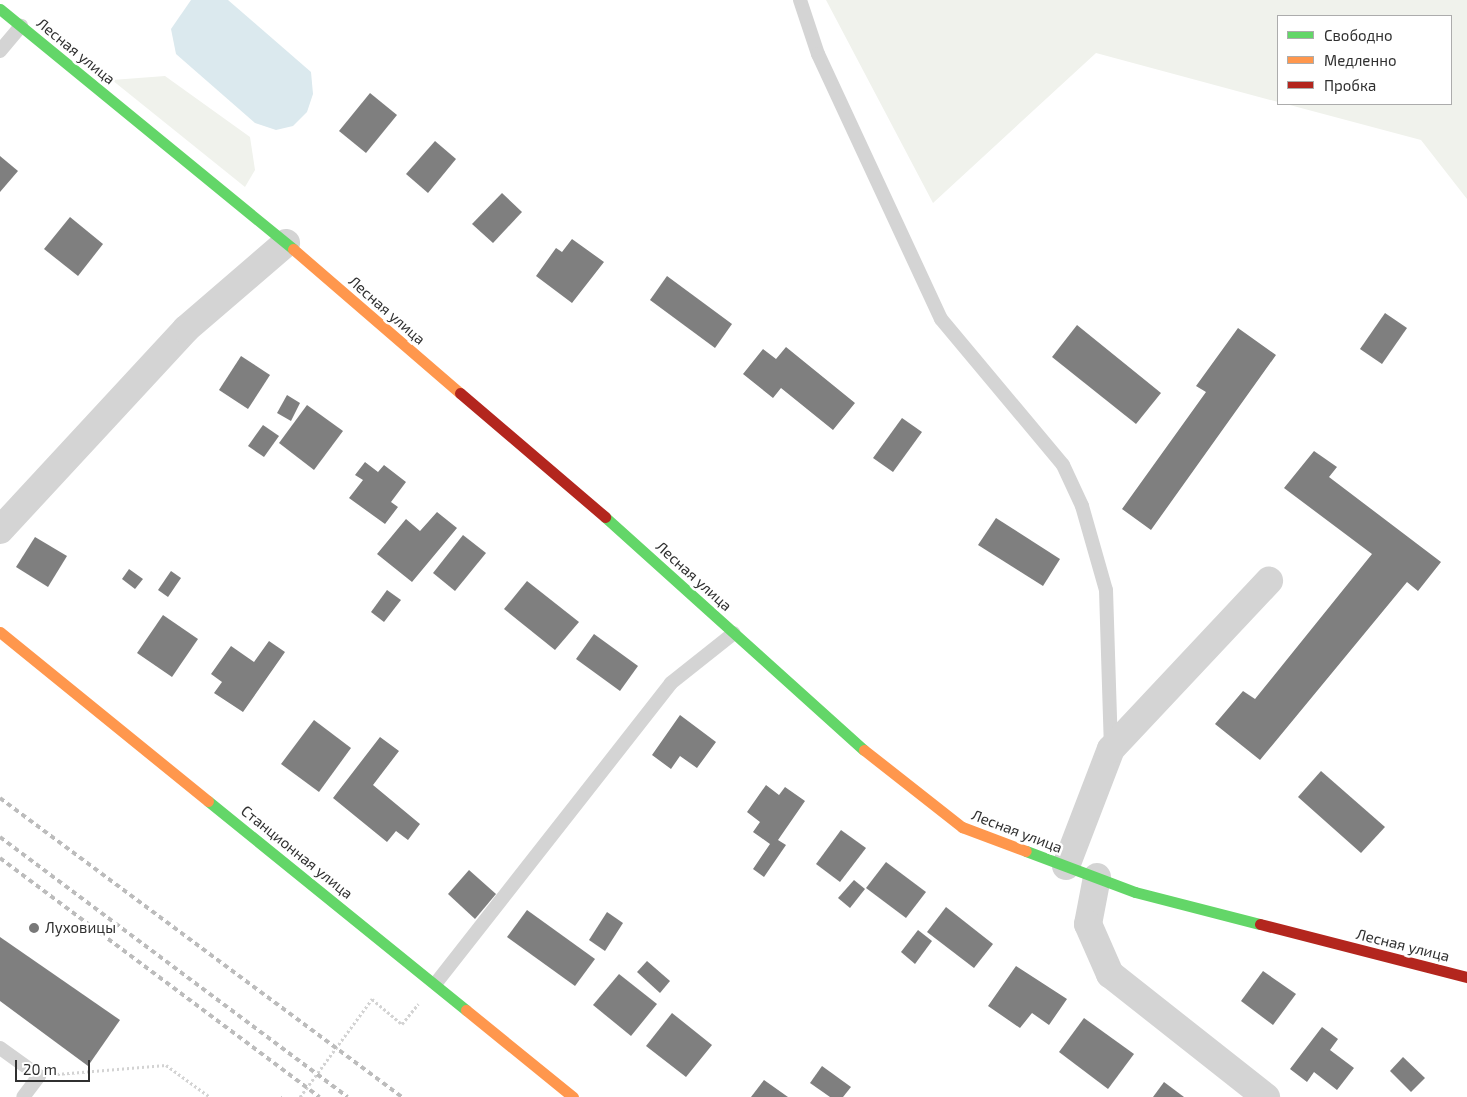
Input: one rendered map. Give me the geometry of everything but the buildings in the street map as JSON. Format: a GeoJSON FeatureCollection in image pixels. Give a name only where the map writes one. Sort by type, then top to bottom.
{"type":"FeatureCollection","features":[{"type":"Feature","properties":{"kind":"street","name":"Лесная улица"},"geometry":{"type":"LineString","coordinates":[[0,9],[286,243],[734,633],[894,777],[962,827],[1135,892],[1467,977]]}},
{"type":"Feature","properties":{"kind":"street"},"geometry":{"type":"LineString","coordinates":[[0,530],[186,329],[286,243]]}},
{"type":"Feature","properties":{"kind":"street"},"geometry":{"type":"LineString","coordinates":[[1066,866],[1111,749],[1269,581]]}},
{"type":"Feature","properties":{"kind":"street","name":"Станционная улица"},"geometry":{"type":"LineString","coordinates":[[0,632],[436,983],[573,1097]]}},
{"type":"Feature","properties":{"kind":"street"},"geometry":{"type":"LineString","coordinates":[[1097,877],[1088,924],[1110,974],[1266,1097]]}},
{"type":"Feature","properties":{"kind":"lane"},"geometry":{"type":"LineString","coordinates":[[800,0],[818,54],[941,319],[1063,464],[1082,506],[1106,590],[1111,749]]}},
{"type":"Feature","properties":{"kind":"lane"},"geometry":{"type":"LineString","coordinates":[[0,51],[21,26]]}},
{"type":"Feature","properties":{"kind":"lane"},"geometry":{"type":"LineString","coordinates":[[436,983],[671,683],[734,633]]}},
{"type":"Feature","properties":{"kind":"lane"},"geometry":{"type":"LineString","coordinates":[[0,1048],[39,1076],[24,1097]]}},
{"type":"Feature","properties":{"kind":"path"},"geometry":{"type":"LineString","coordinates":[[300,1097],[372,999],[402,1024],[436,983]]}},
{"type":"Feature","properties":{"kind":"path"},"geometry":{"type":"LineString","coordinates":[[39,1076],[166,1065],[210,1097]]}},
{"type":"Feature","properties":{"kind":"shaded area"},"geometry":{"type":"Polygon","coordinates":[[[191,0],[228,0],[311,72],[313,94],[307,112],[293,126],[276,130],[255,123],[176,54],[171,29],[191,0]]]}},
{"type":"Feature","properties":{"kind":"shaded area"},"geometry":{"type":"Polygon","coordinates":[[[826,0],[1467,0],[1467,199],[1421,140],[1290,105],[1452,105],[1452,15],[1277,15],[1277,102],[1096,53],[933,203],[826,0]]]}},
{"type":"Feature","properties":{"kind":"shaded area"},"geometry":{"type":"Polygon","coordinates":[[[165,76],[250,137],[255,170],[245,187],[112,80],[165,76]]]}},
{"type":"Feature","properties":{"kind":"railway"},"geometry":{"type":"LineString","coordinates":[[0,798],[402,1097]]}},
{"type":"Feature","properties":{"kind":"railway"},"geometry":{"type":"LineString","coordinates":[[0,837],[348,1097]]}},
{"type":"Feature","properties":{"kind":"railway"},"geometry":{"type":"LineString","coordinates":[[0,858],[320,1097]]}},
{"type":"Feature","properties":{"kind":"traffic: fast"},"geometry":{"type":"LineString","coordinates":[[0,9],[293,249]]}},
{"type":"Feature","properties":{"kind":"traffic: fast"},"geometry":{"type":"LineString","coordinates":[[605,517],[864,750]]}},
{"type":"Feature","properties":{"kind":"traffic: fast"},"geometry":{"type":"LineString","coordinates":[[208,801],[466,1010]]}},
{"type":"Feature","properties":{"kind":"traffic: fast"},"geometry":{"type":"LineString","coordinates":[[1026,851],[1135,892],[1260,924]]}},
{"type":"Feature","properties":{"kind":"traffic: slow"},"geometry":{"type":"LineString","coordinates":[[293,249],[460,393]]}},
{"type":"Feature","properties":{"kind":"traffic: slow"},"geometry":{"type":"LineString","coordinates":[[0,632],[208,801]]}},
{"type":"Feature","properties":{"kind":"traffic: slow"},"geometry":{"type":"LineString","coordinates":[[864,750],[962,827],[1026,851]]}},
{"type":"Feature","properties":{"kind":"traffic: slow"},"geometry":{"type":"LineString","coordinates":[[466,1010],[573,1097]]}},
{"type":"Feature","properties":{"kind":"traffic: jam"},"geometry":{"type":"LineString","coordinates":[[460,393],[605,517]]}},
{"type":"Feature","properties":{"kind":"traffic: jam"},"geometry":{"type":"LineString","coordinates":[[1260,924],[1467,977]]}},
{"type":"Feature","properties":{"kind":"place","name":"Луховицы"},"geometry":{"type":"Point","coordinates":[34,928]}}]}
